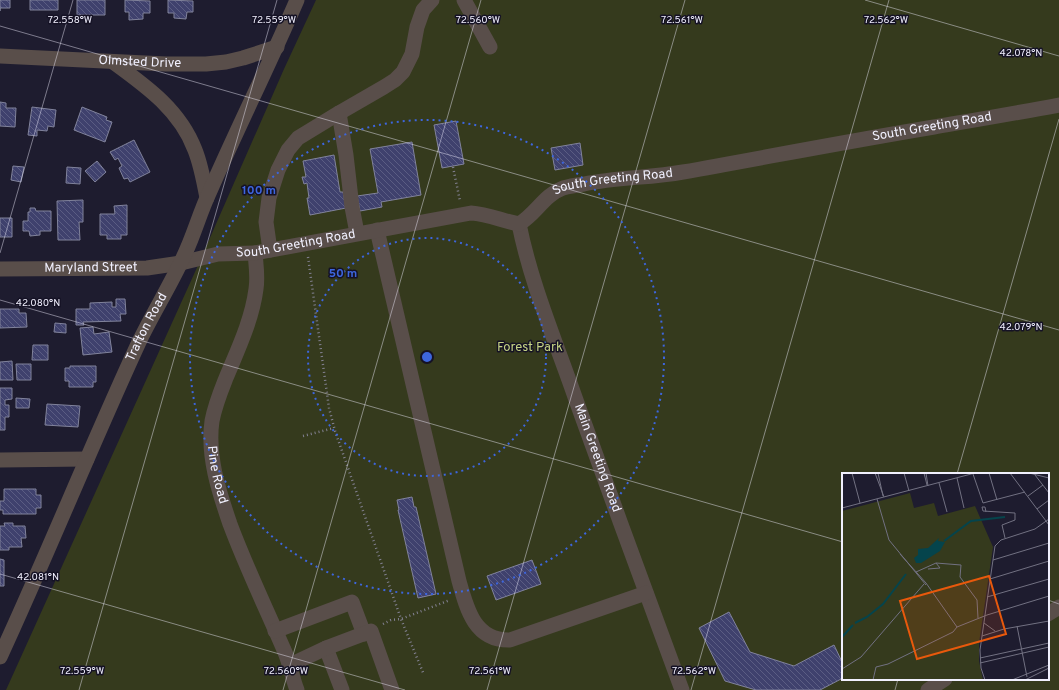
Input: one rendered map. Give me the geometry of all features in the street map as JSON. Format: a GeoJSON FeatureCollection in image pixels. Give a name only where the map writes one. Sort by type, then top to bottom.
{"type":"FeatureCollection","features":[{"type":"Feature","properties":{"kind":"street","name":"Trafton Road"},"geometry":{"type":"LineString","coordinates":[[0,656],[140,341],[190,244],[207,198],[277,47],[297,0]]}},
{"type":"Feature","properties":{"kind":"street"},"geometry":{"type":"LineString","coordinates":[[270,250],[266,227],[266,213],[271,191],[288,150],[298,138],[396,80],[403,72],[412,54],[417,27],[423,10],[432,0]]}},
{"type":"Feature","properties":{"kind":"street"},"geometry":{"type":"LineString","coordinates":[[464,0],[490,47]]}},
{"type":"Feature","properties":{"kind":"street","name":"Olmsted Drive"},"geometry":{"type":"LineString","coordinates":[[0,56],[113,62],[206,64],[226,62],[243,58],[277,47]]}},
{"type":"Feature","properties":{"kind":"street"},"geometry":{"type":"LineString","coordinates":[[113,62],[154,93],[184,127],[193,143],[199,161],[207,198]]}},
{"type":"Feature","properties":{"kind":"street","name":"South Greeting Road"},"geometry":{"type":"LineString","coordinates":[[181,263],[218,254],[255,253],[471,213],[483,214],[519,224],[527,220],[550,195],[563,188],[613,178],[668,174],[1015,114],[1059,105]]}},
{"type":"Feature","properties":{"kind":"street"},"geometry":{"type":"LineString","coordinates":[[339,113],[357,233]]}},
{"type":"Feature","properties":{"kind":"street","name":"Main Greeting Road"},"geometry":{"type":"LineString","coordinates":[[519,224],[530,267],[544,309],[682,690]]}},
{"type":"Feature","properties":{"kind":"street"},"geometry":{"type":"LineString","coordinates":[[377,230],[463,596],[474,622],[484,634],[502,640],[510,640],[646,593]]}},
{"type":"Feature","properties":{"kind":"street","name":"Pine Road"},"geometry":{"type":"LineString","coordinates":[[255,253],[257,281],[251,314],[215,405],[211,442],[221,498],[242,555],[290,664],[297,690]]}},
{"type":"Feature","properties":{"kind":"street","name":"Maryland Street"},"geometry":{"type":"LineString","coordinates":[[0,269],[147,268],[181,263]]}},
{"type":"Feature","properties":{"kind":"street"},"geometry":{"type":"LineString","coordinates":[[0,460],[87,459]]}},
{"type":"Feature","properties":{"kind":"street"},"geometry":{"type":"LineString","coordinates":[[275,631],[352,602],[368,632],[392,690]]}},
{"type":"Feature","properties":{"kind":"street"},"geometry":{"type":"LineString","coordinates":[[1049,613],[1059,607]]}},
{"type":"Feature","properties":{"kind":"street"},"geometry":{"type":"LineString","coordinates":[[290,664],[368,632]]}},
{"type":"Feature","properties":{"kind":"street"},"geometry":{"type":"LineString","coordinates":[[326,648],[342,690]]}},
{"type":"Feature","properties":{"kind":"street"},"geometry":{"type":"LineString","coordinates":[[928,690],[943,680]]}},
{"type":"Feature","properties":{"kind":"path"},"geometry":{"type":"LineString","coordinates":[[453,166],[461,205]]}},
{"type":"Feature","properties":{"kind":"path"},"geometry":{"type":"LineString","coordinates":[[306,243],[329,408],[334,428],[401,619],[424,675]]}},
{"type":"Feature","properties":{"kind":"path"},"geometry":{"type":"LineString","coordinates":[[303,436],[334,428]]}},
{"type":"Feature","properties":{"kind":"path"},"geometry":{"type":"LineString","coordinates":[[368,632],[391,620],[401,619],[463,596]]}},
{"type":"Feature","properties":{"kind":"green space","name":"Forest Park"},"geometry":{"type":"Polygon","coordinates":[[[316,0],[1059,0],[1059,690],[6,690],[316,0]]]}},
{"type":"Feature","properties":{"kind":"building"},"geometry":{"type":"Polygon","coordinates":[[[0,0],[10,0],[10,8],[0,8],[0,0]]]}},
{"type":"Feature","properties":{"kind":"building"},"geometry":{"type":"Polygon","coordinates":[[[30,0],[58,0],[58,10],[30,10],[30,0]]]}},
{"type":"Feature","properties":{"kind":"building"},"geometry":{"type":"Polygon","coordinates":[[[77,0],[105,0],[105,15],[77,15],[77,0]]]}},
{"type":"Feature","properties":{"kind":"building"},"geometry":{"type":"Polygon","coordinates":[[[125,0],[150,1],[150,13],[143,13],[143,19],[129,20],[129,12],[125,12],[125,0]]]}},
{"type":"Feature","properties":{"kind":"building"},"geometry":{"type":"Polygon","coordinates":[[[168,0],[193,1],[193,12],[187,12],[186,19],[174,18],[174,13],[168,13],[168,0]]]}},
{"type":"Feature","properties":{"kind":"building"},"geometry":{"type":"Polygon","coordinates":[[[0,102],[6,103],[6,108],[16,108],[15,127],[0,126],[0,102]]]}},
{"type":"Feature","properties":{"kind":"building"},"geometry":{"type":"Polygon","coordinates":[[[32,107],[56,110],[54,127],[48,126],[47,131],[37,130],[37,136],[28,135],[32,107]]]}},
{"type":"Feature","properties":{"kind":"building"},"geometry":{"type":"Polygon","coordinates":[[[82,107],[107,117],[106,120],[112,122],[105,142],[74,130],[82,107]]]}},
{"type":"Feature","properties":{"kind":"building"},"geometry":{"type":"Polygon","coordinates":[[[456,121],[464,164],[442,168],[434,125],[456,121]]]}},
{"type":"Feature","properties":{"kind":"building"},"geometry":{"type":"Polygon","coordinates":[[[134,140],[150,172],[130,182],[128,178],[124,179],[119,168],[122,166],[118,158],[115,160],[110,152],[134,140]]]}},
{"type":"Feature","properties":{"kind":"building"},"geometry":{"type":"Polygon","coordinates":[[[412,142],[421,195],[381,202],[382,207],[360,211],[357,196],[378,193],[370,149],[412,142]]]}},
{"type":"Feature","properties":{"kind":"building"},"geometry":{"type":"Polygon","coordinates":[[[580,143],[583,165],[555,170],[551,148],[580,143]]]}},
{"type":"Feature","properties":{"kind":"building"},"geometry":{"type":"Polygon","coordinates":[[[334,155],[340,192],[343,192],[346,208],[310,215],[307,198],[309,198],[307,183],[304,184],[302,177],[306,177],[303,161],[334,155]]]}},
{"type":"Feature","properties":{"kind":"building"},"geometry":{"type":"Polygon","coordinates":[[[97,161],[106,172],[95,182],[85,171],[97,161]]]}},
{"type":"Feature","properties":{"kind":"building"},"geometry":{"type":"Polygon","coordinates":[[[13,166],[24,167],[21,182],[11,180],[13,166]]]}},
{"type":"Feature","properties":{"kind":"building"},"geometry":{"type":"Polygon","coordinates":[[[67,167],[81,168],[80,184],[66,183],[67,167]]]}},
{"type":"Feature","properties":{"kind":"building"},"geometry":{"type":"Polygon","coordinates":[[[83,200],[83,222],[79,222],[80,240],[58,240],[57,201],[83,200]]]}},
{"type":"Feature","properties":{"kind":"building"},"geometry":{"type":"Polygon","coordinates":[[[127,205],[127,235],[121,235],[121,239],[107,239],[107,235],[100,235],[100,214],[115,214],[114,206],[127,205]]]}},
{"type":"Feature","properties":{"kind":"building"},"geometry":{"type":"Polygon","coordinates":[[[30,208],[35,208],[36,211],[51,211],[51,231],[40,231],[40,235],[30,236],[29,231],[23,231],[23,221],[28,221],[28,212],[30,212],[30,208]]]}},
{"type":"Feature","properties":{"kind":"building"},"geometry":{"type":"Polygon","coordinates":[[[0,218],[12,218],[12,237],[0,237],[0,218]]]}},
{"type":"Feature","properties":{"kind":"building"},"geometry":{"type":"Polygon","coordinates":[[[116,299],[125,299],[126,314],[120,314],[121,321],[83,322],[84,325],[76,325],[76,309],[90,309],[90,303],[112,302],[112,307],[116,307],[116,299]]]}},
{"type":"Feature","properties":{"kind":"building"},"geometry":{"type":"Polygon","coordinates":[[[0,309],[19,309],[19,313],[26,313],[27,327],[0,328],[0,309]]]}},
{"type":"Feature","properties":{"kind":"building"},"geometry":{"type":"Polygon","coordinates":[[[55,323],[66,324],[66,333],[54,332],[55,323]]]}},
{"type":"Feature","properties":{"kind":"building"},"geometry":{"type":"Polygon","coordinates":[[[93,327],[94,334],[109,332],[112,352],[83,355],[80,328],[93,327]]]}},
{"type":"Feature","properties":{"kind":"building"},"geometry":{"type":"Polygon","coordinates":[[[33,345],[48,345],[48,360],[32,360],[33,345]]]}},
{"type":"Feature","properties":{"kind":"building"},"geometry":{"type":"Polygon","coordinates":[[[12,361],[13,380],[0,380],[0,362],[12,361]]]}},
{"type":"Feature","properties":{"kind":"building"},"geometry":{"type":"Polygon","coordinates":[[[16,364],[31,364],[31,380],[17,380],[16,364]]]}},
{"type":"Feature","properties":{"kind":"building"},"geometry":{"type":"Polygon","coordinates":[[[70,366],[96,366],[96,382],[93,382],[93,387],[69,387],[69,381],[65,381],[65,368],[70,368],[70,366]]]}},
{"type":"Feature","properties":{"kind":"building"},"geometry":{"type":"Polygon","coordinates":[[[0,388],[12,388],[12,399],[5,400],[5,405],[9,405],[9,417],[5,417],[5,430],[0,430],[0,388]]]}},
{"type":"Feature","properties":{"kind":"building"},"geometry":{"type":"Polygon","coordinates":[[[16,398],[30,399],[29,408],[16,408],[16,398]]]}},
{"type":"Feature","properties":{"kind":"building"},"geometry":{"type":"Polygon","coordinates":[[[47,404],[80,406],[78,427],[45,425],[47,404]]]}},
{"type":"Feature","properties":{"kind":"building"},"geometry":{"type":"Polygon","coordinates":[[[4,489],[36,489],[36,495],[41,495],[41,508],[36,508],[36,514],[3,514],[3,510],[0,510],[0,501],[4,501],[4,489]]]}},
{"type":"Feature","properties":{"kind":"building"},"geometry":{"type":"Polygon","coordinates":[[[412,497],[414,507],[416,507],[436,594],[418,598],[397,500],[412,497]]]}},
{"type":"Feature","properties":{"kind":"building"},"geometry":{"type":"Polygon","coordinates":[[[4,523],[13,523],[13,526],[25,526],[26,538],[21,538],[22,547],[9,547],[9,550],[0,550],[0,526],[5,526],[4,523]]]}},
{"type":"Feature","properties":{"kind":"building"},"geometry":{"type":"Polygon","coordinates":[[[0,559],[4,560],[4,586],[0,586],[0,559]]]}},
{"type":"Feature","properties":{"kind":"building"},"geometry":{"type":"Polygon","coordinates":[[[532,560],[541,584],[496,600],[487,576],[532,560]]]}},
{"type":"Feature","properties":{"kind":"building"},"geometry":{"type":"Polygon","coordinates":[[[729,612],[750,652],[794,666],[834,645],[842,662],[842,679],[820,690],[756,690],[725,681],[699,628],[729,612]]]}}]}
